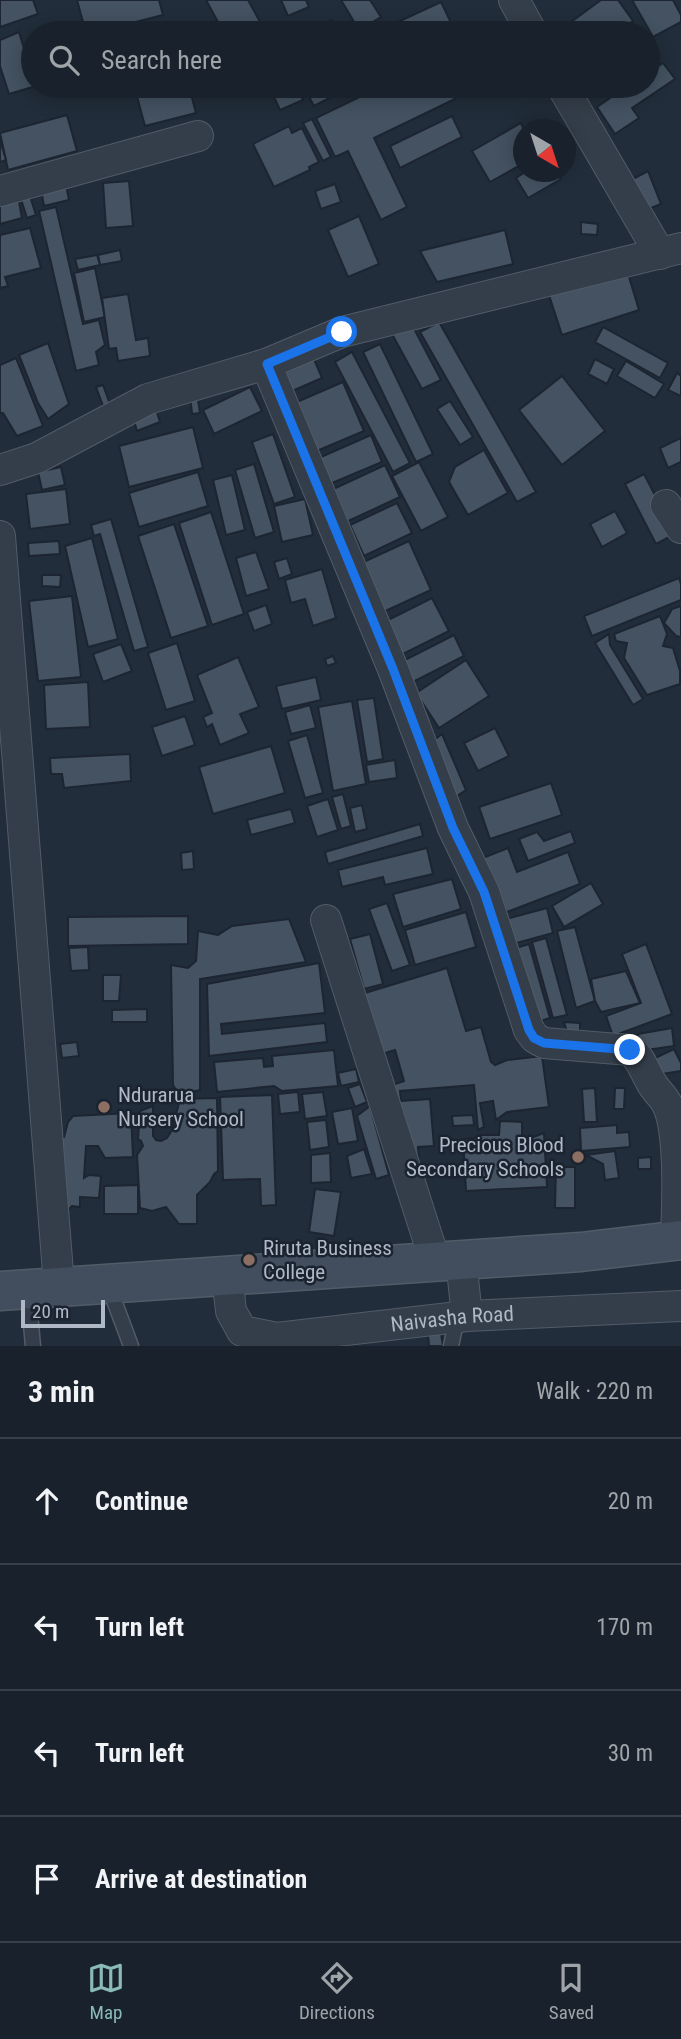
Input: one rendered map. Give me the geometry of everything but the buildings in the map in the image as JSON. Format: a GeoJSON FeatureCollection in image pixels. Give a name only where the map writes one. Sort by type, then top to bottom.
{"type":"FeatureCollection","features":[{"type":"Feature","properties":{"kind":"main road"},"geometry":{"type":"LineString","coordinates":[[29,1288],[581,1252],[679,1241]]}},
{"type":"Feature","properties":{"kind":"street"},"geometry":{"type":"LineString","coordinates":[[514,0],[525,21]]}},
{"type":"Feature","properties":{"kind":"street"},"geometry":{"type":"LineString","coordinates":[[0,470],[37,458],[148,399],[267,364],[342,332],[671,251],[570,98]]}},
{"type":"Feature","properties":{"kind":"street"},"geometry":{"type":"LineString","coordinates":[[0,191],[198,136]]}},
{"type":"Feature","properties":{"kind":"street"},"geometry":{"type":"LineString","coordinates":[[267,364],[393,669],[453,828],[484,892],[529,1030],[534,1038],[544,1043],[630,1050],[638,1056],[667,1104],[673,1119],[677,1152],[679,1241]]}},
{"type":"Feature","properties":{"kind":"street"},"geometry":{"type":"LineString","coordinates":[[0,536],[29,1288]]}},
{"type":"Feature","properties":{"kind":"street"},"geometry":{"type":"LineString","coordinates":[[326,920],[448,1261],[458,1327]]}},
{"type":"Feature","properties":{"kind":"street","name":"Naivasha Road"},"geometry":{"type":"LineString","coordinates":[[227,1275],[230,1311],[242,1331],[277,1338],[458,1327],[681,1306]]}},
{"type":"Feature","properties":{"kind":"lane"},"geometry":{"type":"LineString","coordinates":[[107,1282],[131,1346]]}},
{"type":"Feature","properties":{"kind":"lane"},"geometry":{"type":"LineString","coordinates":[[29,1288],[33,1346]]}},
{"type":"Feature","properties":{"kind":"place","name":"Ndurarua Nursery School"},"geometry":{"type":"Point","coordinates":[104,1107]}},
{"type":"Feature","properties":{"kind":"place","name":"Precious Blood Secondary Schools"},"geometry":{"type":"Point","coordinates":[578,1157]}},
{"type":"Feature","properties":{"kind":"place","name":"Riruta Business College"},"geometry":{"type":"Point","coordinates":[249,1260]}},
{"type":"Feature","properties":{"kind":"route"},"geometry":{"type":"LineString","coordinates":[[342,332],[267,364],[393,669],[453,828],[484,892],[529,1030],[534,1038],[544,1043],[630,1050]]}}]}
